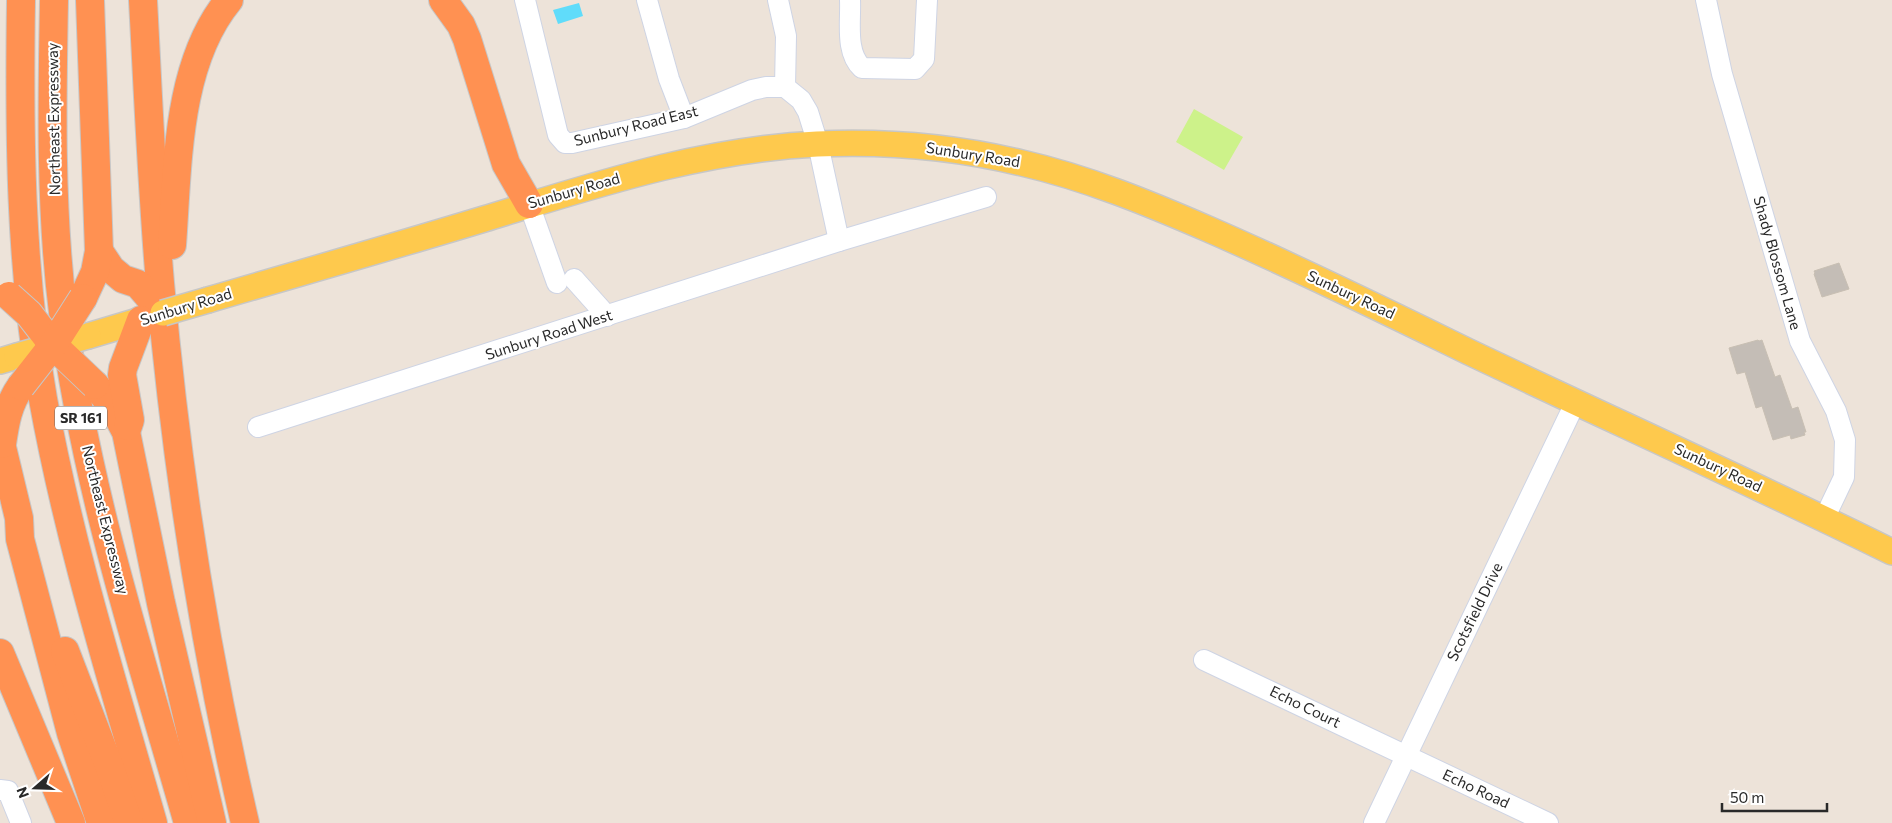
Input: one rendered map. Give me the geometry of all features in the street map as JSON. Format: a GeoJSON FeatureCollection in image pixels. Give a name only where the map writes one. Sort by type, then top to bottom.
{"type":"FeatureCollection","features":[{"type":"Feature","properties":{"kind":"highway","name":"SR 161"},"geometry":{"type":"LineString","coordinates":[[22,0],[20,103],[24,246],[43,400],[69,521],[154,823]]}},
{"type":"Feature","properties":{"kind":"highway","name":"Northeast Expressway"},"geometry":{"type":"LineString","coordinates":[[54,0],[53,122],[56,222],[63,311],[70,360],[107,534],[188,823]]}},
{"type":"Feature","properties":{"kind":"highway"},"geometry":{"type":"LineString","coordinates":[[90,0],[99,251],[95,272],[83,298],[53,345],[11,402],[1,442],[19,518],[20,539],[71,733],[102,823]]}},
{"type":"Feature","properties":{"kind":"highway"},"geometry":{"type":"LineString","coordinates":[[126,432],[130,420],[122,368],[152,317],[149,284],[143,0]]}},
{"type":"Feature","properties":{"kind":"highway"},"geometry":{"type":"LineString","coordinates":[[228,0],[211,26],[193,73],[183,123],[176,174],[172,244],[149,284],[175,424],[213,670],[245,823]]}},
{"type":"Feature","properties":{"kind":"highway"},"geometry":{"type":"LineString","coordinates":[[443,0],[461,25],[467,39],[506,164],[529,204]]}},
{"type":"Feature","properties":{"kind":"highway"},"geometry":{"type":"LineString","coordinates":[[99,251],[106,263],[123,279],[149,284]]}},
{"type":"Feature","properties":{"kind":"highway"},"geometry":{"type":"LineString","coordinates":[[5,291],[29,314],[53,345],[95,385],[113,407],[126,432],[161,603],[212,823]]}},
{"type":"Feature","properties":{"kind":"highway"},"geometry":{"type":"LineString","coordinates":[[19,518],[27,536],[52,616],[130,823]]}},
{"type":"Feature","properties":{"kind":"highway"},"geometry":{"type":"LineString","coordinates":[[0,653],[71,823]]}},
{"type":"Feature","properties":{"kind":"main road","name":"Sunbury Road"},"geometry":{"type":"LineString","coordinates":[[9,358],[600,183],[679,164],[764,149],[818,144],[896,145],[971,152],[1040,167],[1124,194],[1246,246],[1892,552]]}},
{"type":"Feature","properties":{"kind":"street","name":"Sunbury Road East"},"geometry":{"type":"LineString","coordinates":[[525,0],[558,135],[565,143],[684,118],[752,90],[766,87],[784,87]]}},
{"type":"Feature","properties":{"kind":"street"},"geometry":{"type":"LineString","coordinates":[[647,0],[669,79],[684,118]]}},
{"type":"Feature","properties":{"kind":"street"},"geometry":{"type":"LineString","coordinates":[[778,0],[786,36],[784,87],[794,93],[806,107],[818,144],[839,242]]}},
{"type":"Feature","properties":{"kind":"street"},"geometry":{"type":"LineString","coordinates":[[850,0],[851,51],[855,61],[862,68],[915,69],[920,66],[924,59],[927,0]]}},
{"type":"Feature","properties":{"kind":"street","name":"Shady Blossom Lane"},"geometry":{"type":"LineString","coordinates":[[1706,0],[1722,74],[1800,341],[1836,411],[1845,440],[1844,477],[1824,519]]}},
{"type":"Feature","properties":{"kind":"street","name":"Sunbury Road West"},"geometry":{"type":"LineString","coordinates":[[258,427],[986,197]]}},
{"type":"Feature","properties":{"kind":"street"},"geometry":{"type":"LineString","coordinates":[[529,204],[566,281],[607,316]]}},
{"type":"Feature","properties":{"kind":"street","name":"Scotsfield Drive"},"geometry":{"type":"LineString","coordinates":[[1374,823],[1576,401]]}},
{"type":"Feature","properties":{"kind":"street","name":"Echo Court"},"geometry":{"type":"LineString","coordinates":[[1204,660],[1406,755]]}},
{"type":"Feature","properties":{"kind":"street","name":"Echo Road"},"geometry":{"type":"LineString","coordinates":[[1406,755],[1548,823]]}},
{"type":"Feature","properties":{"kind":"street"},"geometry":{"type":"LineString","coordinates":[[0,790],[8,791],[21,823]]}},
{"type":"Feature","properties":{"kind":"green space"},"geometry":{"type":"Polygon","coordinates":[[[1194,109],[1243,137],[1224,170],[1176,142],[1194,109]]]}},
{"type":"Feature","properties":{"kind":"water"},"geometry":{"type":"Polygon","coordinates":[[[579,3],[583,16],[558,24],[553,10],[579,3]]]}},
{"type":"Feature","properties":{"kind":"building"},"geometry":{"type":"Polygon","coordinates":[[[1839,263],[1849,289],[1822,297],[1814,271],[1839,263]]]}},
{"type":"Feature","properties":{"kind":"building"},"geometry":{"type":"Polygon","coordinates":[[[1762,340],[1775,377],[1780,375],[1792,409],[1798,407],[1806,432],[1804,432],[1805,435],[1791,439],[1790,435],[1773,440],[1762,406],[1756,408],[1745,372],[1737,374],[1729,348],[1762,340]]]}}]}
